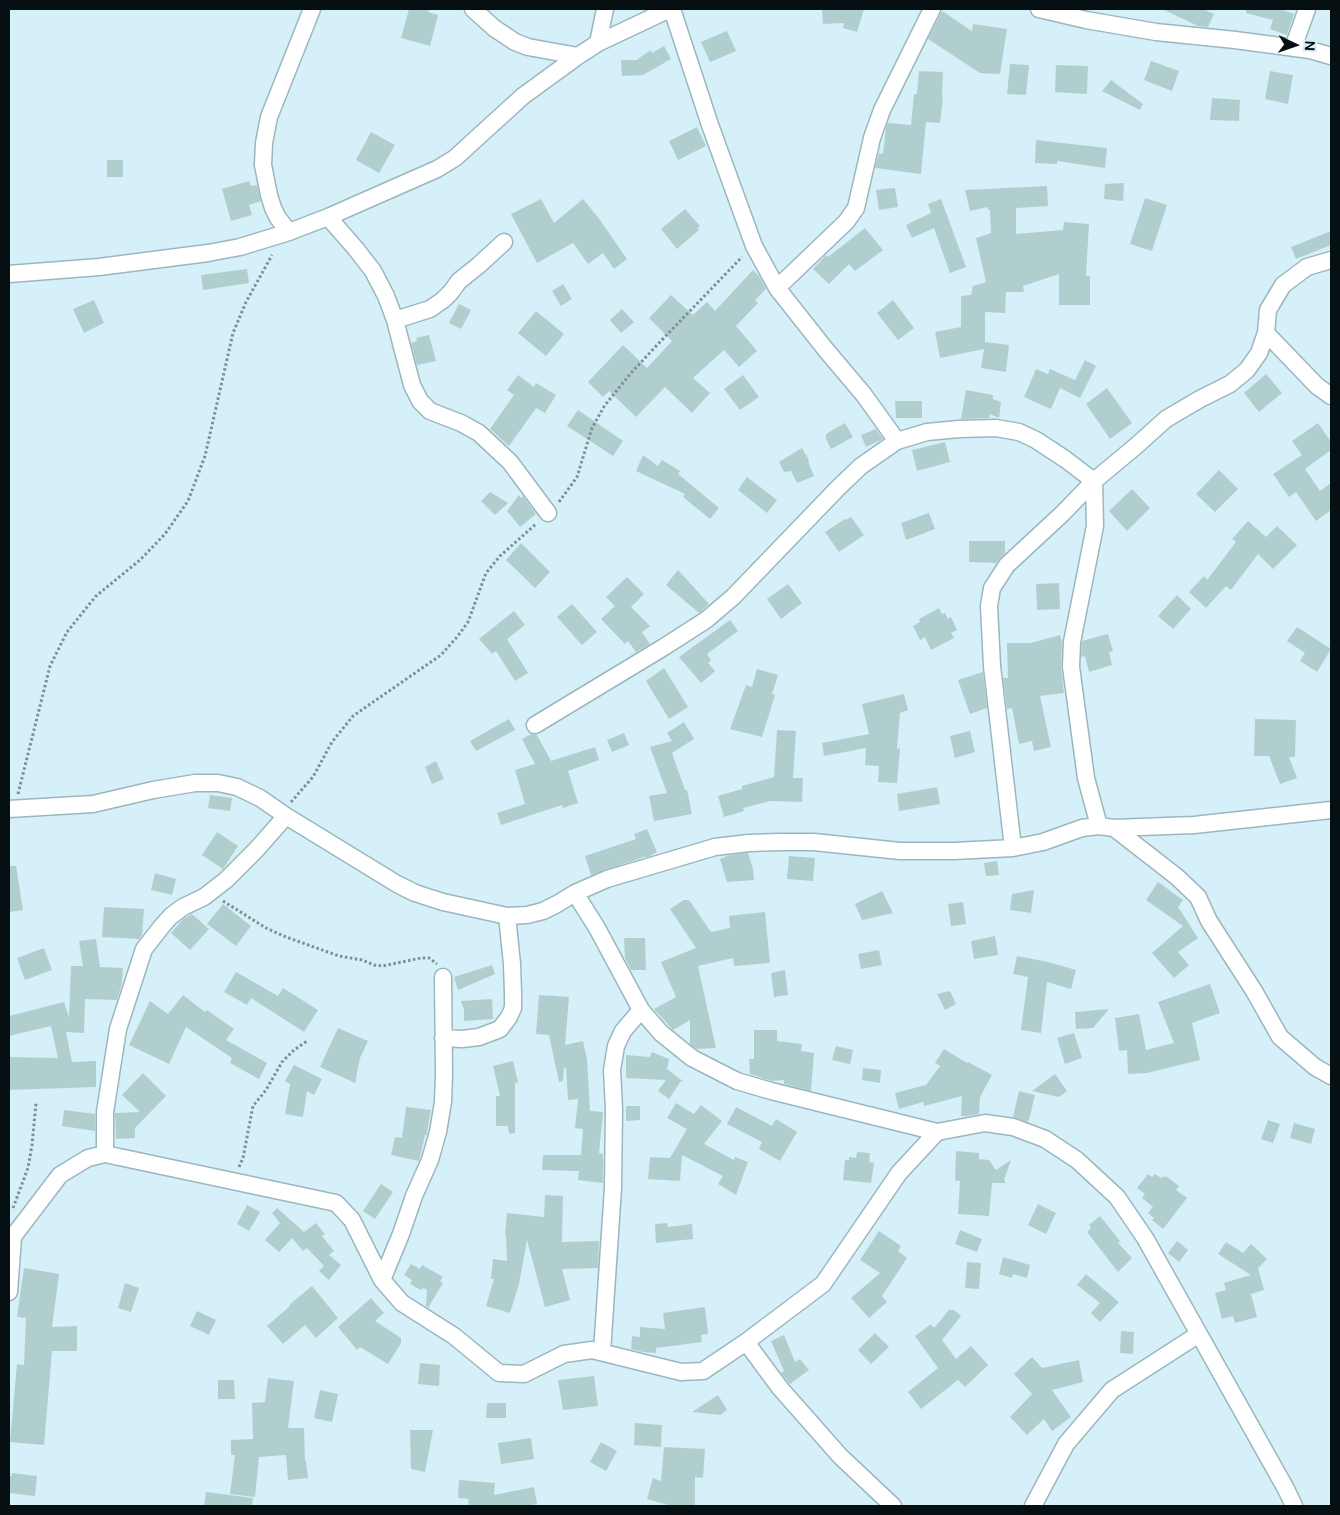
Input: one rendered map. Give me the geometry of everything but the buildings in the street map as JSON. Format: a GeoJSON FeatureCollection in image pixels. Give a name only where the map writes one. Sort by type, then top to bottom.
{"type":"FeatureCollection","features":[{"type":"Feature","properties":{"kind":"street"},"geometry":{"type":"LineString","coordinates":[[288,232],[275,213],[269,195],[262,165],[264,143],[269,117],[312,9]]}},
{"type":"Feature","properties":{"kind":"street"},"geometry":{"type":"LineString","coordinates":[[598,43],[604,9]]}},
{"type":"Feature","properties":{"kind":"street"},"geometry":{"type":"LineString","coordinates":[[9,274],[99,267],[208,253],[240,247],[328,217],[437,169],[455,158],[523,96],[578,56],[598,43],[671,9],[710,125],[754,246],[777,288],[864,395],[897,441]]}},
{"type":"Feature","properties":{"kind":"street"},"geometry":{"type":"LineString","coordinates":[[777,288],[846,222],[856,208],[872,138],[882,110],[932,9]]}},
{"type":"Feature","properties":{"kind":"street"},"geometry":{"type":"LineString","coordinates":[[1039,9],[1086,20],[1156,32],[1310,50],[1331,56]]}},
{"type":"Feature","properties":{"kind":"street"},"geometry":{"type":"LineString","coordinates":[[1293,48],[1307,9]]}},
{"type":"Feature","properties":{"kind":"street"},"geometry":{"type":"LineString","coordinates":[[478,11],[494,28],[515,42],[528,47],[578,56]]}},
{"type":"Feature","properties":{"kind":"street"},"geometry":{"type":"LineString","coordinates":[[328,217],[373,271],[386,296],[395,320],[412,385],[420,401],[430,411],[461,423],[479,433],[510,462],[548,513]]}},
{"type":"Feature","properties":{"kind":"street"},"geometry":{"type":"LineString","coordinates":[[395,320],[430,309],[443,300],[459,281],[504,242]]}},
{"type":"Feature","properties":{"kind":"street"},"geometry":{"type":"LineString","coordinates":[[1013,848],[992,666],[989,606],[992,588],[1007,565],[1062,514],[1094,481],[1166,419],[1230,384],[1247,370],[1259,353],[1266,333],[1268,310],[1283,285],[1307,267],[1331,260]]}},
{"type":"Feature","properties":{"kind":"street"},"geometry":{"type":"LineString","coordinates":[[1266,333],[1317,386],[1331,396]]}},
{"type":"Feature","properties":{"kind":"street"},"geometry":{"type":"LineString","coordinates":[[535,725],[706,620],[733,597],[861,466],[897,441],[927,432],[959,429],[996,428],[1019,432],[1043,444],[1094,481]]}},
{"type":"Feature","properties":{"kind":"street"},"geometry":{"type":"LineString","coordinates":[[1094,481],[1095,526],[1072,642],[1071,667],[1086,778],[1107,827],[1177,876],[1198,897],[1209,921],[1254,991],[1280,1037],[1315,1067],[1331,1076]]}},
{"type":"Feature","properties":{"kind":"street"},"geometry":{"type":"LineString","coordinates":[[11,809],[93,804],[153,790],[195,783],[218,783],[237,787],[260,798],[397,884],[415,893],[443,902],[507,916],[526,915],[543,911],[575,893],[607,879],[715,846],[749,842],[814,842],[900,851],[1013,848],[1043,842],[1082,828],[1194,825],[1331,810]]}},
{"type":"Feature","properties":{"kind":"street"},"geometry":{"type":"LineString","coordinates":[[105,1154],[105,1112],[118,1029],[144,949],[171,916],[226,880],[256,850],[284,814]]}},
{"type":"Feature","properties":{"kind":"street"},"geometry":{"type":"LineString","coordinates":[[575,893],[597,928],[641,1010],[661,1033],[692,1058],[737,1081],[937,1132],[985,1123],[1013,1127],[1045,1139],[1077,1160],[1117,1197],[1145,1238],[1294,1506]]}},
{"type":"Feature","properties":{"kind":"street"},"geometry":{"type":"LineString","coordinates":[[443,1038],[462,1039],[479,1037],[500,1029],[509,1017],[513,1008],[513,993],[507,916]]}},
{"type":"Feature","properties":{"kind":"street"},"geometry":{"type":"LineString","coordinates":[[382,1280],[430,1160],[438,1132],[443,1102],[442,977]]}},
{"type":"Feature","properties":{"kind":"street"},"geometry":{"type":"LineString","coordinates":[[602,1352],[614,1188],[612,1070],[616,1046],[623,1031],[641,1010]]}},
{"type":"Feature","properties":{"kind":"street"},"geometry":{"type":"LineString","coordinates":[[9,1292],[11,1240],[60,1175],[88,1158],[105,1154],[336,1203],[352,1220],[382,1280],[402,1303],[454,1336],[499,1373],[524,1374],[564,1354],[592,1350],[681,1372],[703,1371],[746,1342],[823,1284],[899,1173],[937,1132]]}},
{"type":"Feature","properties":{"kind":"street"},"geometry":{"type":"LineString","coordinates":[[1033,1506],[1066,1444],[1112,1390],[1199,1334]]}},
{"type":"Feature","properties":{"kind":"street"},"geometry":{"type":"LineString","coordinates":[[746,1342],[780,1388],[840,1456],[893,1506]]}},
{"type":"Feature","properties":{"kind":"path"},"geometry":{"type":"LineString","coordinates":[[11,809],[50,666],[67,632],[96,596],[140,560],[165,534],[188,500],[205,456],[234,333],[257,280],[288,232]]}},
{"type":"Feature","properties":{"kind":"path"},"geometry":{"type":"LineString","coordinates":[[284,814],[313,776],[332,742],[353,716],[441,655],[457,637],[468,622],[486,572],[500,556],[548,513],[577,478],[592,428],[605,405],[658,344],[754,246]]}},
{"type":"Feature","properties":{"kind":"path"},"geometry":{"type":"LineString","coordinates":[[210,892],[266,928],[339,956],[382,966],[429,958],[439,967],[442,977]]}},
{"type":"Feature","properties":{"kind":"path"},"geometry":{"type":"LineString","coordinates":[[231,1180],[243,1158],[253,1106],[266,1090],[282,1062],[307,1041]]}},
{"type":"Feature","properties":{"kind":"path"},"geometry":{"type":"LineString","coordinates":[[12,1217],[13,1208],[28,1168],[36,1103]]}}]}
